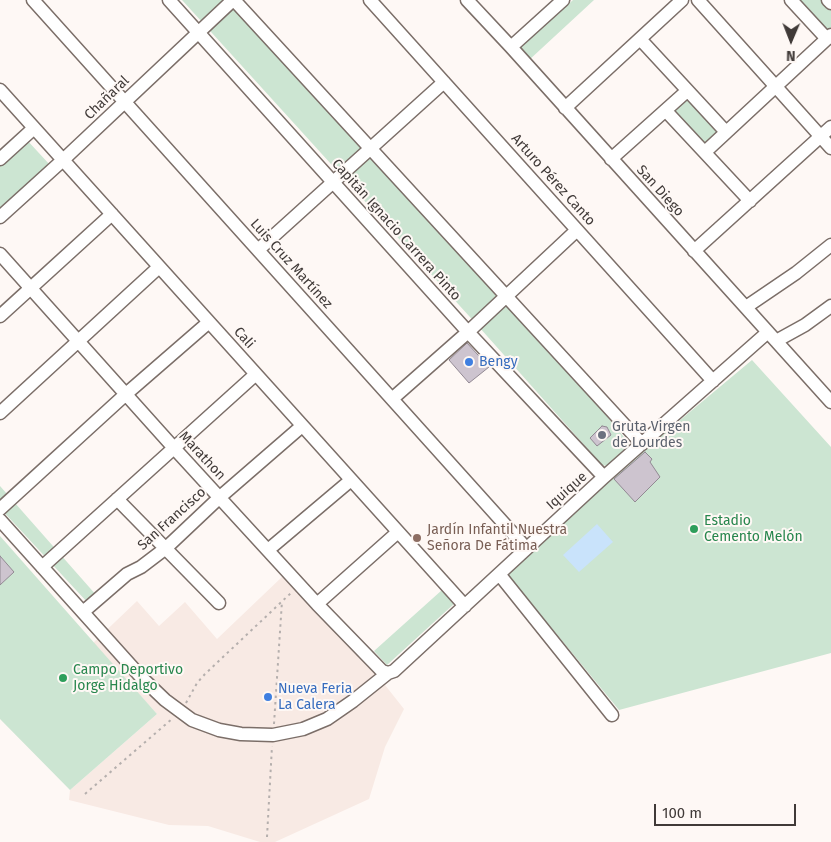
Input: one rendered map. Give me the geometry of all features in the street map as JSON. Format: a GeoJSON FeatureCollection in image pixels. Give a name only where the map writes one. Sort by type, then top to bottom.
{"type":"FeatureCollection","features":[{"type":"Feature","properties":{"kind":"street","name":"Luis Cruz Martínez"},"geometry":{"type":"LineString","coordinates":[[33,0],[526,548]]}},
{"type":"Feature","properties":{"kind":"street","name":"Capitán Ignacio Carrera Pinto"},"geometry":{"type":"LineString","coordinates":[[169,0],[468,332],[604,477]]}},
{"type":"Feature","properties":{"kind":"street","name":"Chañaral"},"geometry":{"type":"LineString","coordinates":[[0,217],[233,0]]}},
{"type":"Feature","properties":{"kind":"street"},"geometry":{"type":"LineString","coordinates":[[233,0],[642,444]]}},
{"type":"Feature","properties":{"kind":"street","name":"Arturo Pérez Canto"},"geometry":{"type":"LineString","coordinates":[[370,0],[713,381]]}},
{"type":"Feature","properties":{"kind":"street","name":"San Diego"},"geometry":{"type":"LineString","coordinates":[[466,0],[511,47],[831,402]]}},
{"type":"Feature","properties":{"kind":"street"},"geometry":{"type":"LineString","coordinates":[[511,47],[563,0]]}},
{"type":"Feature","properties":{"kind":"street"},"geometry":{"type":"LineString","coordinates":[[565,108],[682,0]]}},
{"type":"Feature","properties":{"kind":"street"},"geometry":{"type":"LineString","coordinates":[[698,0],[831,148]]}},
{"type":"Feature","properties":{"kind":"street"},"geometry":{"type":"LineString","coordinates":[[705,152],[829,37],[791,0]]}},
{"type":"Feature","properties":{"kind":"street"},"geometry":{"type":"LineString","coordinates":[[828,0],[831,4]]}},
{"type":"Feature","properties":{"kind":"street"},"geometry":{"type":"LineString","coordinates":[[640,39],[726,132]]}},
{"type":"Feature","properties":{"kind":"street"},"geometry":{"type":"LineString","coordinates":[[258,250],[444,82]]}},
{"type":"Feature","properties":{"kind":"street","name":"Cali"},"geometry":{"type":"LineString","coordinates":[[0,90],[465,606]]}},
{"type":"Feature","properties":{"kind":"street"},"geometry":{"type":"LineString","coordinates":[[611,159],[687,91]]}},
{"type":"Feature","properties":{"kind":"street"},"geometry":{"type":"LineString","coordinates":[[666,111],[750,201]]}},
{"type":"Feature","properties":{"kind":"street"},"geometry":{"type":"LineString","coordinates":[[694,251],[831,127]]}},
{"type":"Feature","properties":{"kind":"street"},"geometry":{"type":"LineString","coordinates":[[0,159],[34,128]]}},
{"type":"Feature","properties":{"kind":"street"},"geometry":{"type":"LineString","coordinates":[[0,316],[112,214]]}},
{"type":"Feature","properties":{"kind":"street"},"geometry":{"type":"LineString","coordinates":[[392,399],[468,332],[577,230]]}},
{"type":"Feature","properties":{"kind":"street"},"geometry":{"type":"LineString","coordinates":[[746,307],[796,273],[831,245]]}},
{"type":"Feature","properties":{"kind":"street","name":"Marathon"},"geometry":{"type":"LineString","coordinates":[[0,254],[299,585],[382,671],[388,673]]}},
{"type":"Feature","properties":{"kind":"street"},"geometry":{"type":"LineString","coordinates":[[0,413],[159,267]]}},
{"type":"Feature","properties":{"kind":"street","name":"Iquique"},"geometry":{"type":"LineString","coordinates":[[0,520],[101,633],[160,695],[192,720],[219,730],[241,734],[273,735],[303,729],[327,719],[353,702],[388,673],[394,671],[604,477],[713,381],[772,337],[805,324],[831,306]]}},
{"type":"Feature","properties":{"kind":"street"},"geometry":{"type":"LineString","coordinates":[[0,509],[126,394],[209,322]]}},
{"type":"Feature","properties":{"kind":"street"},"geometry":{"type":"LineString","coordinates":[[42,567],[256,374]]}},
{"type":"Feature","properties":{"kind":"street","name":"San Francisco"},"geometry":{"type":"LineString","coordinates":[[83,612],[127,574],[141,567],[166,548],[220,497],[302,426]]}},
{"type":"Feature","properties":{"kind":"street"},"geometry":{"type":"LineString","coordinates":[[268,550],[351,480]]}},
{"type":"Feature","properties":{"kind":"street"},"geometry":{"type":"LineString","coordinates":[[117,499],[219,603]]}},
{"type":"Feature","properties":{"kind":"street"},"geometry":{"type":"LineString","coordinates":[[317,604],[398,532]]}},
{"type":"Feature","properties":{"kind":"street"},"geometry":{"type":"LineString","coordinates":[[499,574],[612,715]]}},
{"type":"Feature","properties":{"kind":"path"},"geometry":{"type":"LineString","coordinates":[[85,794],[166,725],[187,702],[197,683],[205,674],[299,585]]}},
{"type":"Feature","properties":{"kind":"path"},"geometry":{"type":"LineString","coordinates":[[267,837],[282,601]]}},
{"type":"Feature","properties":{"kind":"shaded area","name":"Nueva Feria La Calera"},"geometry":{"type":"Polygon","coordinates":[[[283,576],[385,685],[404,709],[385,747],[369,799],[275,842],[260,842],[208,826],[169,825],[69,800],[70,790],[157,714],[93,643],[137,601],[159,626],[185,602],[217,639],[283,576]]]}},
{"type":"Feature","properties":{"kind":"green space"},"geometry":{"type":"Polygon","coordinates":[[[182,0],[230,0],[588,393],[629,445],[607,466],[602,465],[182,0]]]}},
{"type":"Feature","properties":{"kind":"green space"},"geometry":{"type":"Polygon","coordinates":[[[573,0],[594,0],[528,61],[518,50],[573,0]]]}},
{"type":"Feature","properties":{"kind":"green space"},"geometry":{"type":"Polygon","coordinates":[[[794,0],[823,0],[831,9],[831,27],[826,32],[794,0]]]}},
{"type":"Feature","properties":{"kind":"green space"},"geometry":{"type":"Polygon","coordinates":[[[687,96],[720,131],[705,145],[671,110],[687,96]]]}},
{"type":"Feature","properties":{"kind":"green space"},"geometry":{"type":"Polygon","coordinates":[[[26,139],[50,165],[0,209],[0,163],[26,139]]]}},
{"type":"Feature","properties":{"kind":"green space","name":"Estadio Cemento Melón"},"geometry":{"type":"Polygon","coordinates":[[[752,360],[831,447],[831,653],[619,710],[508,575],[612,477],[752,360]]]}},
{"type":"Feature","properties":{"kind":"green space"},"geometry":{"type":"Polygon","coordinates":[[[0,486],[97,596],[88,603],[0,508],[0,486]]]}},
{"type":"Feature","properties":{"kind":"green space","name":"Campo Deportivo Jorge Hidalgo"},"geometry":{"type":"Polygon","coordinates":[[[0,536],[157,714],[70,790],[0,719],[0,536]]]}},
{"type":"Feature","properties":{"kind":"green space"},"geometry":{"type":"Polygon","coordinates":[[[442,590],[455,603],[387,665],[374,651],[442,590]]]}},
{"type":"Feature","properties":{"kind":"water"},"geometry":{"type":"Polygon","coordinates":[[[597,524],[613,542],[579,572],[563,555],[597,524]]]}},
{"type":"Feature","properties":{"kind":"building","name":"Bengy"},"geometry":{"type":"Polygon","coordinates":[[[467,343],[489,367],[469,383],[449,360],[467,343]]]}},
{"type":"Feature","properties":{"kind":"building","name":"Gruta Virgen de Lourdes"},"geometry":{"type":"Polygon","coordinates":[[[602,426],[607,427],[611,435],[597,446],[590,438],[602,426]]]}},
{"type":"Feature","properties":{"kind":"building"},"geometry":{"type":"Polygon","coordinates":[[[645,452],[652,459],[650,462],[660,477],[635,502],[614,479],[645,452]]]}},
{"type":"Feature","properties":{"kind":"building"},"geometry":{"type":"Polygon","coordinates":[[[0,556],[14,572],[0,585],[0,556]]]}},
{"type":"Feature","properties":{"kind":"place","name":"Bengy"},"geometry":{"type":"Point","coordinates":[469,362]}},
{"type":"Feature","properties":{"kind":"place","name":"Gruta Virgen de Lourdes"},"geometry":{"type":"Point","coordinates":[602,435]}},
{"type":"Feature","properties":{"kind":"place","name":"Estadio Cemento Melón"},"geometry":{"type":"Point","coordinates":[694,529]}},
{"type":"Feature","properties":{"kind":"place","name":"Jardín Infantil Nuestra Señora De Fátima"},"geometry":{"type":"Point","coordinates":[417,538]}},
{"type":"Feature","properties":{"kind":"place","name":"Campo Deportivo Jorge Hidalgo"},"geometry":{"type":"Point","coordinates":[63,678]}},
{"type":"Feature","properties":{"kind":"place","name":"Nueva Feria La Calera"},"geometry":{"type":"Point","coordinates":[268,697]}}]}
